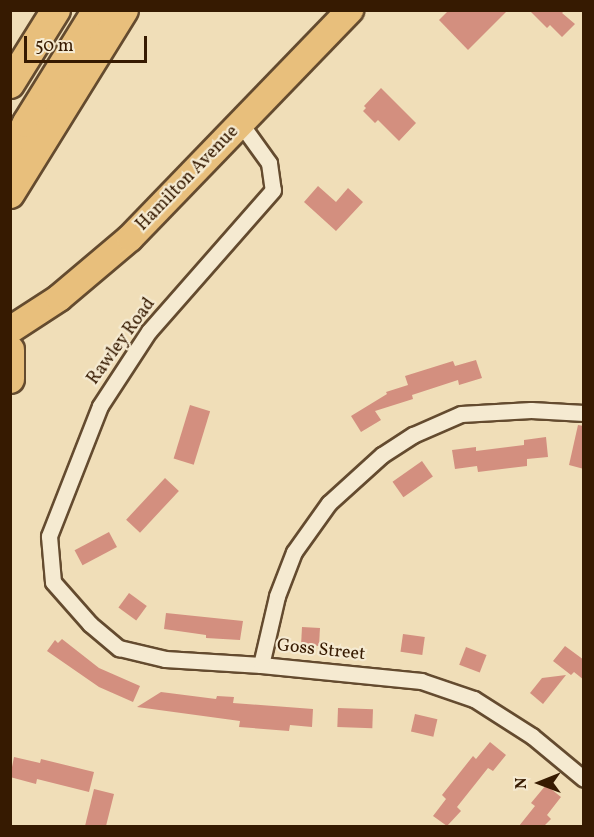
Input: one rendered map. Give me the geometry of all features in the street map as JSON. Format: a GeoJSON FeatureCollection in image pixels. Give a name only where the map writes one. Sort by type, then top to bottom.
{"type":"FeatureCollection","features":[{"type":"Feature","properties":{"kind":"highway"},"geometry":{"type":"LineString","coordinates":[[10,84],[56,10]]}},
{"type":"Feature","properties":{"kind":"highway"},"geometry":{"type":"LineString","coordinates":[[10,155],[27,123],[97,10]]}},
{"type":"Feature","properties":{"kind":"highway"},"geometry":{"type":"LineString","coordinates":[[10,194],[124,10]]}},
{"type":"Feature","properties":{"kind":"highway"},"geometry":{"type":"LineString","coordinates":[[10,350],[10,379]]}},
{"type":"Feature","properties":{"kind":"main road","name":"Hamilton Avenue"},"geometry":{"type":"LineString","coordinates":[[10,330],[59,298],[113,254],[242,124],[350,10]]}},
{"type":"Feature","properties":{"kind":"street","name":"Rawley Road"},"geometry":{"type":"LineString","coordinates":[[53,582],[49,536],[100,406],[149,331],[273,190],[269,163],[242,124]]}},
{"type":"Feature","properties":{"kind":"street"},"geometry":{"type":"LineString","coordinates":[[261,665],[277,596],[294,552],[329,503],[382,455],[413,435],[461,414],[531,410],[584,413]]}},
{"type":"Feature","properties":{"kind":"street","name":"Goss Street"},"geometry":{"type":"LineString","coordinates":[[53,582],[90,624],[119,648],[165,659],[261,665],[421,681],[474,699],[532,736],[584,779]]}},
{"type":"Feature","properties":{"kind":"building"},"geometry":{"type":"Polygon","coordinates":[[[449,10],[508,10],[468,50],[439,20],[449,10]]]}},
{"type":"Feature","properties":{"kind":"building"},"geometry":{"type":"Polygon","coordinates":[[[529,10],[565,10],[562,13],[575,24],[562,37],[550,25],[547,28],[529,10]]]}},
{"type":"Feature","properties":{"kind":"building"},"geometry":{"type":"Polygon","coordinates":[[[381,88],[416,123],[399,141],[378,120],[375,123],[363,111],[366,108],[364,106],[381,88]]]}},
{"type":"Feature","properties":{"kind":"building"},"geometry":{"type":"Polygon","coordinates":[[[318,186],[336,202],[348,188],[363,202],[336,231],[304,202],[318,186]]]}},
{"type":"Feature","properties":{"kind":"building"},"geometry":{"type":"Polygon","coordinates":[[[476,360],[482,378],[459,385],[458,380],[412,395],[413,399],[375,411],[381,420],[361,432],[351,416],[387,394],[386,392],[408,385],[405,376],[453,361],[455,366],[476,360]]]}},
{"type":"Feature","properties":{"kind":"building"},"geometry":{"type":"Polygon","coordinates":[[[190,405],[210,411],[194,465],[174,459],[190,405]]]}},
{"type":"Feature","properties":{"kind":"building"},"geometry":{"type":"Polygon","coordinates":[[[578,425],[584,426],[584,469],[569,465],[578,425]]]}},
{"type":"Feature","properties":{"kind":"building"},"geometry":{"type":"Polygon","coordinates":[[[546,437],[548,457],[527,459],[527,466],[478,472],[477,466],[455,469],[452,450],[476,447],[476,451],[524,445],[524,440],[546,437]]]}},
{"type":"Feature","properties":{"kind":"building"},"geometry":{"type":"Polygon","coordinates":[[[422,461],[433,477],[403,497],[393,482],[422,461]]]}},
{"type":"Feature","properties":{"kind":"building"},"geometry":{"type":"Polygon","coordinates":[[[165,478],[179,491],[140,533],[126,520],[165,478]]]}},
{"type":"Feature","properties":{"kind":"building"},"geometry":{"type":"Polygon","coordinates":[[[109,532],[117,547],[83,565],[75,550],[109,532]]]}},
{"type":"Feature","properties":{"kind":"building"},"geometry":{"type":"Polygon","coordinates":[[[129,593],[147,606],[136,620],[118,608],[129,593]]]}},
{"type":"Feature","properties":{"kind":"building"},"geometry":{"type":"Polygon","coordinates":[[[166,613],[243,621],[240,640],[206,638],[206,635],[164,629],[166,613]]]}},
{"type":"Feature","properties":{"kind":"building"},"geometry":{"type":"Polygon","coordinates":[[[302,627],[320,628],[319,646],[301,645],[302,627]]]}},
{"type":"Feature","properties":{"kind":"building"},"geometry":{"type":"Polygon","coordinates":[[[403,634],[425,637],[422,655],[400,652],[403,634]]]}},
{"type":"Feature","properties":{"kind":"building"},"geometry":{"type":"Polygon","coordinates":[[[62,639],[99,668],[140,686],[133,702],[99,687],[47,651],[55,640],[58,643],[62,639]]]}},
{"type":"Feature","properties":{"kind":"building"},"geometry":{"type":"Polygon","coordinates":[[[565,646],[584,660],[584,680],[574,672],[571,675],[553,661],[565,646]]]}},
{"type":"Feature","properties":{"kind":"building"},"geometry":{"type":"Polygon","coordinates":[[[466,647],[487,655],[480,673],[459,665],[466,647]]]}},
{"type":"Feature","properties":{"kind":"building"},"geometry":{"type":"Polygon","coordinates":[[[566,675],[543,704],[530,693],[542,678],[566,675]]]}},
{"type":"Feature","properties":{"kind":"building"},"geometry":{"type":"Polygon","coordinates":[[[161,692],[216,699],[217,696],[234,697],[233,703],[313,709],[312,727],[290,725],[289,731],[239,727],[240,721],[137,707],[161,692]]]}},
{"type":"Feature","properties":{"kind":"building"},"geometry":{"type":"Polygon","coordinates":[[[338,708],[373,709],[372,728],[337,727],[338,708]]]}},
{"type":"Feature","properties":{"kind":"building"},"geometry":{"type":"Polygon","coordinates":[[[415,714],[437,719],[433,737],[411,732],[415,714]]]}},
{"type":"Feature","properties":{"kind":"building"},"geometry":{"type":"Polygon","coordinates":[[[490,742],[506,755],[493,771],[488,768],[457,807],[461,811],[447,826],[433,816],[446,799],[442,795],[473,756],[476,759],[490,742]]]}},
{"type":"Feature","properties":{"kind":"building"},"geometry":{"type":"Polygon","coordinates":[[[14,757],[40,763],[41,759],[94,772],[89,792],[37,779],[36,784],[10,777],[14,757]]]}},
{"type":"Feature","properties":{"kind":"building"},"geometry":{"type":"Polygon","coordinates":[[[546,785],[561,797],[547,815],[551,819],[544,826],[519,826],[535,806],[531,803],[546,785]]]}},
{"type":"Feature","properties":{"kind":"building"},"geometry":{"type":"Polygon","coordinates":[[[94,789],[114,794],[106,826],[85,826],[94,789]]]}}]}
